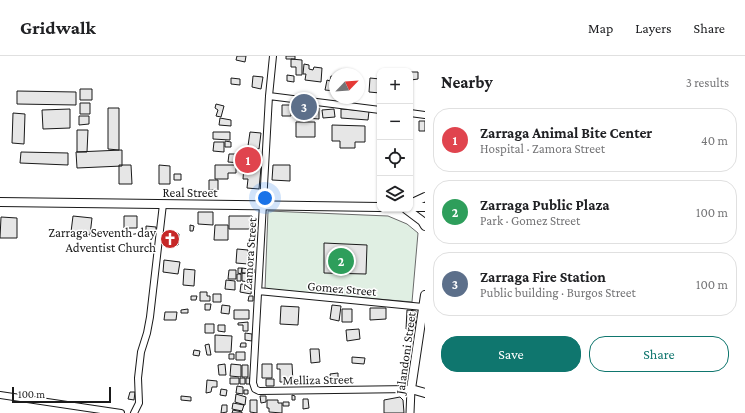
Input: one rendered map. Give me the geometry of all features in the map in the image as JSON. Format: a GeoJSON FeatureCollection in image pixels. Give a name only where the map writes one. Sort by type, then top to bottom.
{"type":"FeatureCollection","features":[{"type":"Feature","properties":{"kind":"main road"},"geometry":{"type":"LineString","coordinates":[[413,203],[425,197]]}},
{"type":"Feature","properties":{"kind":"main road","name":"Real Street"},"geometry":{"type":"LineString","coordinates":[[0,202],[264,204],[377,207]]}},
{"type":"Feature","properties":{"kind":"main road"},"geometry":{"type":"LineString","coordinates":[[413,205],[425,207]]}},
{"type":"Feature","properties":{"kind":"main road"},"geometry":{"type":"LineString","coordinates":[[410,212],[422,221],[425,226]]}},
{"type":"Feature","properties":{"kind":"main road","name":"Jalandoni Street"},"geometry":{"type":"LineString","coordinates":[[411,389],[425,296]]}},
{"type":"Feature","properties":{"kind":"main road"},"geometry":{"type":"LineString","coordinates":[[411,389],[425,393]]}},
{"type":"Feature","properties":{"kind":"street","name":"Zamora Street"},"geometry":{"type":"LineString","coordinates":[[255,390],[253,383],[269,96],[273,56]]}},
{"type":"Feature","properties":{"kind":"street"},"geometry":{"type":"LineString","coordinates":[[269,96],[377,110]]}},
{"type":"Feature","properties":{"kind":"street"},"geometry":{"type":"LineString","coordinates":[[413,114],[425,115]]}},
{"type":"Feature","properties":{"kind":"street"},"geometry":{"type":"LineString","coordinates":[[134,413],[139,403],[138,378],[141,352],[150,318],[163,204]]}},
{"type":"Feature","properties":{"kind":"street","name":"Gomez Street"},"geometry":{"type":"LineString","coordinates":[[258,291],[423,306]]}},
{"type":"Feature","properties":{"kind":"street","name":"Melliza Street"},"geometry":{"type":"LineString","coordinates":[[255,390],[411,389]]}},
{"type":"Feature","properties":{"kind":"street","name":"Jalandoni Street"},"geometry":{"type":"LineString","coordinates":[[410,413],[411,389]]}},
{"type":"Feature","properties":{"kind":"street"},"geometry":{"type":"LineString","coordinates":[[0,395],[121,413]]}},
{"type":"Feature","properties":{"kind":"green space"},"geometry":{"type":"Polygon","coordinates":[[[268,211],[388,216],[407,224],[418,233],[412,302],[265,289],[268,211]]]}},
{"type":"Feature","properties":{"kind":"building"},"geometry":{"type":"Polygon","coordinates":[[[237,56],[246,56],[245,62],[236,60],[237,56]]]}},
{"type":"Feature","properties":{"kind":"building"},"geometry":{"type":"Polygon","coordinates":[[[286,56],[295,56],[295,59],[286,59],[286,56]]]}},
{"type":"Feature","properties":{"kind":"building"},"geometry":{"type":"Polygon","coordinates":[[[291,59],[302,60],[302,75],[296,75],[296,67],[291,67],[291,59]]]}},
{"type":"Feature","properties":{"kind":"building"},"geometry":{"type":"Polygon","coordinates":[[[304,64],[309,65],[309,69],[313,70],[314,67],[322,68],[321,82],[305,80],[306,74],[303,74],[304,64]]]}},
{"type":"Feature","properties":{"kind":"building"},"geometry":{"type":"Polygon","coordinates":[[[413,72],[418,72],[418,79],[413,80],[413,72]]]}},
{"type":"Feature","properties":{"kind":"building"},"geometry":{"type":"Polygon","coordinates":[[[287,75],[294,76],[294,82],[287,81],[287,75]]]}},
{"type":"Feature","properties":{"kind":"building"},"geometry":{"type":"Polygon","coordinates":[[[253,76],[263,77],[261,89],[252,87],[253,76]]]}},
{"type":"Feature","properties":{"kind":"building"},"geometry":{"type":"Polygon","coordinates":[[[231,78],[240,79],[240,85],[231,84],[231,78]]]}},
{"type":"Feature","properties":{"kind":"building"},"geometry":{"type":"Polygon","coordinates":[[[370,78],[377,79],[377,93],[369,92],[370,78]]]}},
{"type":"Feature","properties":{"kind":"building"},"geometry":{"type":"Polygon","coordinates":[[[327,80],[329,81],[329,90],[325,90],[327,80]]]}},
{"type":"Feature","properties":{"kind":"building"},"geometry":{"type":"Polygon","coordinates":[[[80,89],[92,89],[92,100],[80,100],[80,89]]]}},
{"type":"Feature","properties":{"kind":"building"},"geometry":{"type":"Polygon","coordinates":[[[17,91],[76,92],[76,105],[17,104],[17,91]]]}},
{"type":"Feature","properties":{"kind":"building"},"geometry":{"type":"Polygon","coordinates":[[[80,103],[90,103],[90,114],[80,114],[80,103]]]}},
{"type":"Feature","properties":{"kind":"building"},"geometry":{"type":"Polygon","coordinates":[[[216,104],[224,106],[221,117],[216,116],[218,110],[215,108],[216,104]]]}},
{"type":"Feature","properties":{"kind":"building"},"geometry":{"type":"Polygon","coordinates":[[[282,105],[291,105],[291,116],[282,116],[282,105]]]}},
{"type":"Feature","properties":{"kind":"building"},"geometry":{"type":"Polygon","coordinates":[[[108,108],[119,108],[119,150],[108,149],[108,108]]]}},
{"type":"Feature","properties":{"kind":"building"},"geometry":{"type":"Polygon","coordinates":[[[307,108],[319,108],[319,119],[306,118],[307,108]]]}},
{"type":"Feature","properties":{"kind":"building"},"geometry":{"type":"Polygon","coordinates":[[[70,109],[70,128],[43,129],[42,110],[70,109]]]}},
{"type":"Feature","properties":{"kind":"building"},"geometry":{"type":"Polygon","coordinates":[[[334,109],[335,117],[323,118],[322,110],[334,109]]]}},
{"type":"Feature","properties":{"kind":"building"},"geometry":{"type":"Polygon","coordinates":[[[341,109],[369,111],[368,120],[341,118],[341,109]]]}},
{"type":"Feature","properties":{"kind":"building"},"geometry":{"type":"Polygon","coordinates":[[[13,113],[25,114],[24,144],[12,143],[13,113]]]}},
{"type":"Feature","properties":{"kind":"building"},"geometry":{"type":"Polygon","coordinates":[[[79,116],[89,116],[89,124],[79,125],[79,116]]]}},
{"type":"Feature","properties":{"kind":"building"},"geometry":{"type":"Polygon","coordinates":[[[220,118],[231,120],[231,126],[219,125],[220,118]]]}},
{"type":"Feature","properties":{"kind":"building"},"geometry":{"type":"Polygon","coordinates":[[[419,121],[425,121],[425,131],[419,131],[419,121]]]}},
{"type":"Feature","properties":{"kind":"building"},"geometry":{"type":"Polygon","coordinates":[[[296,122],[315,122],[315,137],[296,137],[296,122]]]}},
{"type":"Feature","properties":{"kind":"building"},"geometry":{"type":"Polygon","coordinates":[[[332,125],[365,126],[365,142],[355,142],[355,148],[340,148],[340,141],[332,141],[332,125]]]}},
{"type":"Feature","properties":{"kind":"building"},"geometry":{"type":"Polygon","coordinates":[[[77,130],[88,130],[87,152],[77,152],[77,130]]]}},
{"type":"Feature","properties":{"kind":"building"},"geometry":{"type":"Polygon","coordinates":[[[213,132],[230,132],[230,140],[213,139],[213,132]]]}},
{"type":"Feature","properties":{"kind":"building"},"geometry":{"type":"Polygon","coordinates":[[[250,132],[261,133],[259,149],[248,146],[250,132]]]}},
{"type":"Feature","properties":{"kind":"building"},"geometry":{"type":"Polygon","coordinates":[[[225,141],[231,142],[231,147],[225,147],[225,141]]]}},
{"type":"Feature","properties":{"kind":"building"},"geometry":{"type":"Polygon","coordinates":[[[214,142],[224,142],[224,152],[213,151],[214,142]]]}},
{"type":"Feature","properties":{"kind":"building"},"geometry":{"type":"Polygon","coordinates":[[[122,150],[122,166],[77,168],[76,152],[122,150]]]}},
{"type":"Feature","properties":{"kind":"building"},"geometry":{"type":"Polygon","coordinates":[[[21,152],[68,153],[68,165],[20,163],[21,152]]]}},
{"type":"Feature","properties":{"kind":"building"},"geometry":{"type":"Polygon","coordinates":[[[245,152],[252,152],[252,156],[262,157],[259,189],[247,188],[248,179],[243,179],[245,152]]]}},
{"type":"Feature","properties":{"kind":"building"},"geometry":{"type":"Polygon","coordinates":[[[229,154],[242,154],[242,163],[228,162],[229,154]]]}},
{"type":"Feature","properties":{"kind":"building"},"geometry":{"type":"Polygon","coordinates":[[[119,165],[131,165],[132,184],[119,184],[119,165]]]}},
{"type":"Feature","properties":{"kind":"building"},"geometry":{"type":"Polygon","coordinates":[[[159,165],[170,166],[170,184],[159,184],[159,165]]]}},
{"type":"Feature","properties":{"kind":"building"},"geometry":{"type":"Polygon","coordinates":[[[215,165],[236,165],[236,173],[228,173],[228,179],[215,179],[215,165]]]}},
{"type":"Feature","properties":{"kind":"building"},"geometry":{"type":"Polygon","coordinates":[[[273,165],[290,165],[290,181],[272,180],[273,165]]]}},
{"type":"Feature","properties":{"kind":"building"},"geometry":{"type":"Polygon","coordinates":[[[174,174],[181,174],[181,180],[174,180],[174,174]]]}},
{"type":"Feature","properties":{"kind":"building"},"geometry":{"type":"Polygon","coordinates":[[[209,180],[218,180],[218,190],[209,190],[209,180]]]}},
{"type":"Feature","properties":{"kind":"building"},"geometry":{"type":"Polygon","coordinates":[[[198,212],[213,212],[213,225],[198,224],[198,212]]]}},
{"type":"Feature","properties":{"kind":"building"},"geometry":{"type":"Polygon","coordinates":[[[73,216],[92,218],[90,235],[71,232],[73,216]]]}},
{"type":"Feature","properties":{"kind":"building"},"geometry":{"type":"Polygon","coordinates":[[[124,216],[137,216],[137,228],[124,228],[124,216]]]}},
{"type":"Feature","properties":{"kind":"building"},"geometry":{"type":"Polygon","coordinates":[[[229,216],[252,216],[253,229],[229,229],[229,216]]]}},
{"type":"Feature","properties":{"kind":"building"},"geometry":{"type":"Polygon","coordinates":[[[1,217],[17,218],[17,238],[0,238],[1,217]]]}},
{"type":"Feature","properties":{"kind":"building"},"geometry":{"type":"Polygon","coordinates":[[[190,225],[194,226],[193,231],[190,231],[190,225]]]}},
{"type":"Feature","properties":{"kind":"building"},"geometry":{"type":"Polygon","coordinates":[[[215,225],[228,225],[228,240],[214,240],[215,225]]]}},
{"type":"Feature","properties":{"kind":"building"},"geometry":{"type":"Polygon","coordinates":[[[146,226],[156,227],[156,232],[146,231],[146,226]]]}},
{"type":"Feature","properties":{"kind":"building","name":"Zarraga Seventh-day Adventist Church"},"geometry":{"type":"Polygon","coordinates":[[[163,233],[179,234],[178,245],[162,244],[163,233]]]}},
{"type":"Feature","properties":{"kind":"building"},"geometry":{"type":"Polygon","coordinates":[[[324,243],[367,245],[366,274],[324,273],[324,243]]]}},
{"type":"Feature","properties":{"kind":"building"},"geometry":{"type":"Polygon","coordinates":[[[237,249],[248,250],[248,264],[236,263],[237,249]]]}},
{"type":"Feature","properties":{"kind":"building"},"geometry":{"type":"Polygon","coordinates":[[[164,260],[180,262],[178,274],[163,272],[164,260]]]}},
{"type":"Feature","properties":{"kind":"building"},"geometry":{"type":"Polygon","coordinates":[[[238,268],[242,268],[241,274],[238,273],[238,268]]]}},
{"type":"Feature","properties":{"kind":"building"},"geometry":{"type":"Polygon","coordinates":[[[242,268],[249,269],[249,273],[242,273],[242,268]]]}},
{"type":"Feature","properties":{"kind":"building"},"geometry":{"type":"Polygon","coordinates":[[[250,268],[254,269],[254,273],[250,273],[250,268]]]}},
{"type":"Feature","properties":{"kind":"building"},"geometry":{"type":"Polygon","coordinates":[[[184,269],[195,270],[194,286],[183,285],[184,269]]]}},
{"type":"Feature","properties":{"kind":"building"},"geometry":{"type":"Polygon","coordinates":[[[229,270],[236,270],[236,279],[228,279],[229,270]]]}},
{"type":"Feature","properties":{"kind":"building"},"geometry":{"type":"Polygon","coordinates":[[[242,273],[249,274],[249,282],[242,281],[242,273]]]}},
{"type":"Feature","properties":{"kind":"building"},"geometry":{"type":"Polygon","coordinates":[[[237,274],[241,274],[241,281],[237,281],[237,274]]]}},
{"type":"Feature","properties":{"kind":"building"},"geometry":{"type":"Polygon","coordinates":[[[226,280],[235,281],[235,290],[225,289],[226,280]]]}},
{"type":"Feature","properties":{"kind":"building"},"geometry":{"type":"Polygon","coordinates":[[[241,284],[252,285],[251,294],[240,292],[241,284]]]}},
{"type":"Feature","properties":{"kind":"building"},"geometry":{"type":"Polygon","coordinates":[[[200,292],[207,292],[207,296],[210,296],[210,301],[200,301],[200,292]]]}},
{"type":"Feature","properties":{"kind":"building"},"geometry":{"type":"Polygon","coordinates":[[[213,294],[221,294],[221,302],[213,302],[213,294]]]}},
{"type":"Feature","properties":{"kind":"building"},"geometry":{"type":"Polygon","coordinates":[[[191,296],[197,296],[196,300],[191,300],[191,296]]]}},
{"type":"Feature","properties":{"kind":"building"},"geometry":{"type":"Polygon","coordinates":[[[249,296],[253,296],[253,301],[248,301],[249,296]]]}},
{"type":"Feature","properties":{"kind":"building"},"geometry":{"type":"Polygon","coordinates":[[[205,304],[211,304],[210,310],[205,310],[205,304]]]}},
{"type":"Feature","properties":{"kind":"building"},"geometry":{"type":"Polygon","coordinates":[[[222,305],[230,306],[229,314],[221,313],[222,305]]]}},
{"type":"Feature","properties":{"kind":"building"},"geometry":{"type":"Polygon","coordinates":[[[332,305],[341,306],[339,321],[330,319],[332,305]]]}},
{"type":"Feature","properties":{"kind":"building"},"geometry":{"type":"Polygon","coordinates":[[[281,306],[299,307],[298,325],[280,324],[281,306]]]}},
{"type":"Feature","properties":{"kind":"building"},"geometry":{"type":"Polygon","coordinates":[[[370,308],[386,308],[386,319],[370,320],[370,308]]]}},
{"type":"Feature","properties":{"kind":"building"},"geometry":{"type":"Polygon","coordinates":[[[188,309],[188,313],[181,313],[181,310],[188,309]]]}},
{"type":"Feature","properties":{"kind":"building"},"geometry":{"type":"Polygon","coordinates":[[[342,309],[352,309],[352,322],[342,322],[342,309]]]}},
{"type":"Feature","properties":{"kind":"building"},"geometry":{"type":"Polygon","coordinates":[[[234,310],[249,310],[249,319],[234,319],[234,310]]]}},
{"type":"Feature","properties":{"kind":"building"},"geometry":{"type":"Polygon","coordinates":[[[407,310],[416,311],[415,329],[406,329],[407,310]]]}},
{"type":"Feature","properties":{"kind":"building"},"geometry":{"type":"Polygon","coordinates":[[[165,312],[177,312],[176,320],[164,320],[165,312]]]}},
{"type":"Feature","properties":{"kind":"building"},"geometry":{"type":"Polygon","coordinates":[[[248,322],[248,331],[243,331],[243,325],[238,325],[238,323],[248,322]]]}},
{"type":"Feature","properties":{"kind":"building"},"geometry":{"type":"Polygon","coordinates":[[[205,324],[214,324],[214,333],[205,333],[205,324]]]}},
{"type":"Feature","properties":{"kind":"building"},"geometry":{"type":"Polygon","coordinates":[[[218,325],[225,325],[225,332],[218,331],[218,325]]]}},
{"type":"Feature","properties":{"kind":"building"},"geometry":{"type":"Polygon","coordinates":[[[359,329],[360,339],[347,341],[346,330],[359,329]]]}},
{"type":"Feature","properties":{"kind":"building"},"geometry":{"type":"Polygon","coordinates":[[[245,333],[252,334],[252,341],[245,340],[245,333]]]}},
{"type":"Feature","properties":{"kind":"building"},"geometry":{"type":"Polygon","coordinates":[[[215,335],[232,336],[231,352],[215,352],[215,335]]]}},
{"type":"Feature","properties":{"kind":"building"},"geometry":{"type":"Polygon","coordinates":[[[241,343],[246,343],[246,347],[240,347],[241,343]]]}},
{"type":"Feature","properties":{"kind":"building"},"geometry":{"type":"Polygon","coordinates":[[[209,344],[211,355],[207,355],[205,345],[209,344]]]}},
{"type":"Feature","properties":{"kind":"building"},"geometry":{"type":"Polygon","coordinates":[[[310,349],[319,349],[320,362],[311,363],[310,349]]]}},
{"type":"Feature","properties":{"kind":"building"},"geometry":{"type":"Polygon","coordinates":[[[194,350],[200,351],[199,356],[193,355],[194,350]]]}},
{"type":"Feature","properties":{"kind":"building"},"geometry":{"type":"Polygon","coordinates":[[[236,352],[245,352],[245,360],[236,360],[236,352]]]}},
{"type":"Feature","properties":{"kind":"building"},"geometry":{"type":"Polygon","coordinates":[[[229,354],[234,354],[234,359],[229,359],[229,354]]]}},
{"type":"Feature","properties":{"kind":"building"},"geometry":{"type":"Polygon","coordinates":[[[352,357],[365,358],[364,364],[352,363],[352,357]]]}},
{"type":"Feature","properties":{"kind":"building"},"geometry":{"type":"Polygon","coordinates":[[[225,364],[226,375],[219,375],[218,365],[225,364]]]}},
{"type":"Feature","properties":{"kind":"building"},"geometry":{"type":"Polygon","coordinates":[[[231,364],[241,365],[241,377],[230,376],[231,364]]]}},
{"type":"Feature","properties":{"kind":"building"},"geometry":{"type":"Polygon","coordinates":[[[262,364],[272,364],[272,378],[262,378],[262,364]]]}},
{"type":"Feature","properties":{"kind":"building"},"geometry":{"type":"Polygon","coordinates":[[[277,364],[292,364],[293,382],[280,382],[280,369],[277,369],[277,364]]]}},
{"type":"Feature","properties":{"kind":"building"},"geometry":{"type":"Polygon","coordinates":[[[242,365],[248,365],[248,377],[242,377],[242,365]]]}},
{"type":"Feature","properties":{"kind":"building"},"geometry":{"type":"Polygon","coordinates":[[[338,373],[338,380],[331,380],[330,374],[338,373]]]}},
{"type":"Feature","properties":{"kind":"building"},"geometry":{"type":"Polygon","coordinates":[[[230,378],[239,378],[239,384],[230,384],[230,378]]]}},
{"type":"Feature","properties":{"kind":"building"},"geometry":{"type":"Polygon","coordinates":[[[240,378],[245,378],[245,384],[240,384],[240,378]]]}},
{"type":"Feature","properties":{"kind":"building"},"geometry":{"type":"Polygon","coordinates":[[[246,378],[250,378],[250,384],[246,384],[246,378]]]}},
{"type":"Feature","properties":{"kind":"building"},"geometry":{"type":"Polygon","coordinates":[[[266,379],[274,379],[274,386],[266,386],[266,379]]]}},
{"type":"Feature","properties":{"kind":"building"},"geometry":{"type":"Polygon","coordinates":[[[207,380],[217,381],[217,387],[212,387],[211,392],[206,393],[207,380]]]}},
{"type":"Feature","properties":{"kind":"building"},"geometry":{"type":"Polygon","coordinates":[[[237,386],[243,387],[243,394],[236,393],[237,386]]]}},
{"type":"Feature","properties":{"kind":"building"},"geometry":{"type":"Polygon","coordinates":[[[221,389],[227,390],[226,396],[220,395],[221,389]]]}},
{"type":"Feature","properties":{"kind":"building"},"geometry":{"type":"Polygon","coordinates":[[[244,390],[248,390],[248,394],[244,394],[244,390]]]}},
{"type":"Feature","properties":{"kind":"building"},"geometry":{"type":"Polygon","coordinates":[[[130,392],[135,392],[134,400],[128,399],[130,392]]]}},
{"type":"Feature","properties":{"kind":"building"},"geometry":{"type":"Polygon","coordinates":[[[236,394],[246,397],[245,405],[235,402],[236,394]]]}},
{"type":"Feature","properties":{"kind":"building"},"geometry":{"type":"Polygon","coordinates":[[[292,395],[295,396],[295,400],[292,400],[292,395]]]}},
{"type":"Feature","properties":{"kind":"building"},"geometry":{"type":"Polygon","coordinates":[[[181,396],[191,397],[191,401],[181,400],[181,396]]]}},
{"type":"Feature","properties":{"kind":"building"},"geometry":{"type":"Polygon","coordinates":[[[260,396],[266,396],[266,402],[261,403],[260,396]]]}},
{"type":"Feature","properties":{"kind":"building"},"geometry":{"type":"Polygon","coordinates":[[[400,397],[403,400],[404,413],[384,413],[384,400],[400,397]]]}},
{"type":"Feature","properties":{"kind":"building"},"geometry":{"type":"Polygon","coordinates":[[[303,399],[308,399],[309,408],[303,409],[303,399]]]}},
{"type":"Feature","properties":{"kind":"building"},"geometry":{"type":"Polygon","coordinates":[[[250,400],[257,400],[257,413],[250,412],[250,400]]]}},
{"type":"Feature","properties":{"kind":"building"},"geometry":{"type":"Polygon","coordinates":[[[267,400],[278,400],[278,403],[282,403],[282,413],[269,412],[269,408],[267,408],[267,400]]]}},
{"type":"Feature","properties":{"kind":"building"},"geometry":{"type":"Polygon","coordinates":[[[283,402],[289,402],[289,406],[283,406],[283,402]]]}},
{"type":"Feature","properties":{"kind":"building"},"geometry":{"type":"Polygon","coordinates":[[[233,403],[244,405],[242,411],[232,409],[233,403]]]}},
{"type":"Feature","properties":{"kind":"building"},"geometry":{"type":"Polygon","coordinates":[[[222,405],[227,405],[227,412],[221,413],[222,405]]]}},
{"type":"Feature","properties":{"kind":"building"},"geometry":{"type":"Polygon","coordinates":[[[233,410],[242,412],[242,413],[232,413],[233,410]]]}},
{"type":"Feature","properties":{"kind":"place","name":"Zarraga Fire Station"},"geometry":{"type":"Point","coordinates":[304,107]}},
{"type":"Feature","properties":{"kind":"place","name":"Zarraga Animal Bite Center"},"geometry":{"type":"Point","coordinates":[248,160]}},
{"type":"Feature","properties":{"kind":"place","name":"Zarraga Seventh-day Adventist Church"},"geometry":{"type":"Point","coordinates":[170,239]}},
{"type":"Feature","properties":{"kind":"place","name":"Zarraga Public Plaza"},"geometry":{"type":"Point","coordinates":[341,261]}}]}
